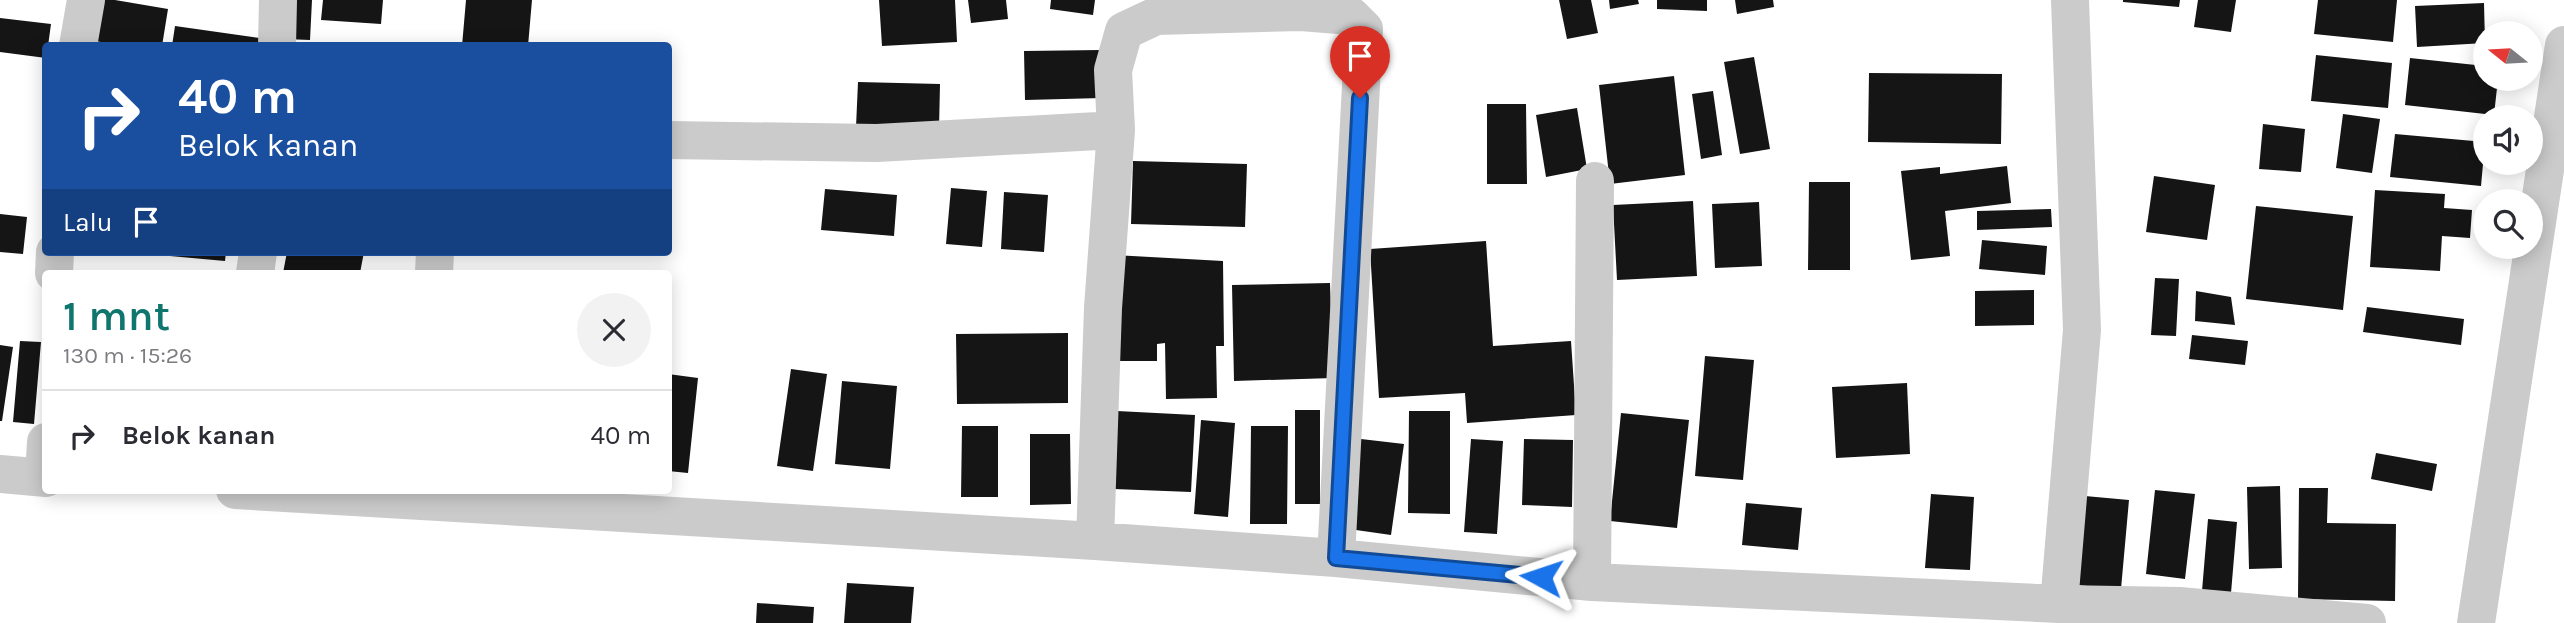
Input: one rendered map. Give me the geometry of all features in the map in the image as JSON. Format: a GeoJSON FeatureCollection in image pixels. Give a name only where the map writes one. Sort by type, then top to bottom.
{"type":"FeatureCollection","features":[{"type":"Feature","properties":{"kind":"street"},"geometry":{"type":"LineString","coordinates":[[79,42],[86,0]]}},
{"type":"Feature","properties":{"kind":"street"},"geometry":{"type":"LineString","coordinates":[[277,42],[278,0]]}},
{"type":"Feature","properties":{"kind":"street"},"geometry":{"type":"LineString","coordinates":[[2059,604],[2082,330],[2070,0]]}},
{"type":"Feature","properties":{"kind":"street"},"geometry":{"type":"LineString","coordinates":[[1095,541],[1103,308],[1116,130],[1113,70],[1124,31],[1156,16],[1301,12],[1351,16],[1364,29],[1336,558]]}},
{"type":"Feature","properties":{"kind":"street"},"geometry":{"type":"LineString","coordinates":[[2476,623],[2564,45]]}},
{"type":"Feature","properties":{"kind":"street"},"geometry":{"type":"LineString","coordinates":[[672,140],[877,143],[1116,130]]}},
{"type":"Feature","properties":{"kind":"street"},"geometry":{"type":"LineString","coordinates":[[1592,582],[1595,181]]}},
{"type":"Feature","properties":{"kind":"street"},"geometry":{"type":"LineString","coordinates":[[0,474],[42,467]]}},
{"type":"Feature","properties":{"kind":"street"},"geometry":{"type":"LineString","coordinates":[[378,494],[1336,558],[1592,582],[2059,604],[2179,606],[2367,623]]}},
{"type":"Feature","properties":{"kind":"building"},"geometry":{"type":"Polygon","coordinates":[[[98,0],[115,0],[168,9],[163,42],[90,40],[98,0]]]}},
{"type":"Feature","properties":{"kind":"building"},"geometry":{"type":"Polygon","coordinates":[[[288,0],[312,0],[310,40],[285,39],[288,0]]]}},
{"type":"Feature","properties":{"kind":"building"},"geometry":{"type":"Polygon","coordinates":[[[323,0],[383,0],[381,24],[321,20],[323,0]]]}},
{"type":"Feature","properties":{"kind":"building"},"geometry":{"type":"Polygon","coordinates":[[[466,0],[532,0],[528,42],[462,42],[466,0]]]}},
{"type":"Feature","properties":{"kind":"building"},"geometry":{"type":"Polygon","coordinates":[[[879,0],[955,0],[957,42],[882,46],[879,0]]]}},
{"type":"Feature","properties":{"kind":"building"},"geometry":{"type":"Polygon","coordinates":[[[968,0],[1006,0],[1008,19],[971,23],[968,0]]]}},
{"type":"Feature","properties":{"kind":"building"},"geometry":{"type":"Polygon","coordinates":[[[1051,0],[1095,0],[1093,15],[1050,9],[1051,0]]]}},
{"type":"Feature","properties":{"kind":"building"},"geometry":{"type":"Polygon","coordinates":[[[1559,0],[1591,0],[1598,33],[1567,39],[1559,0]]]}},
{"type":"Feature","properties":{"kind":"building"},"geometry":{"type":"Polygon","coordinates":[[[1609,0],[1638,0],[1639,4],[1610,9],[1609,0]]]}},
{"type":"Feature","properties":{"kind":"building"},"geometry":{"type":"Polygon","coordinates":[[[1657,0],[1707,0],[1707,11],[1657,9],[1657,0]]]}},
{"type":"Feature","properties":{"kind":"building"},"geometry":{"type":"Polygon","coordinates":[[[1735,0],[1773,0],[1774,7],[1737,14],[1735,0]]]}},
{"type":"Feature","properties":{"kind":"building"},"geometry":{"type":"Polygon","coordinates":[[[2123,0],[2180,0],[2179,7],[2123,0]]]}},
{"type":"Feature","properties":{"kind":"building"},"geometry":{"type":"Polygon","coordinates":[[[2198,0],[2236,0],[2231,32],[2194,27],[2198,0]]]}},
{"type":"Feature","properties":{"kind":"building"},"geometry":{"type":"Polygon","coordinates":[[[2318,0],[2397,0],[2393,42],[2314,34],[2318,0]]]}},
{"type":"Feature","properties":{"kind":"building"},"geometry":{"type":"Polygon","coordinates":[[[2484,3],[2484,21],[2473,21],[2473,44],[2417,47],[2415,6],[2484,3]]]}},
{"type":"Feature","properties":{"kind":"building"},"geometry":{"type":"Polygon","coordinates":[[[0,18],[51,24],[49,42],[42,42],[42,57],[0,52],[0,18]]]}},
{"type":"Feature","properties":{"kind":"building"},"geometry":{"type":"Polygon","coordinates":[[[175,26],[267,39],[267,42],[173,42],[175,26]]]}},
{"type":"Feature","properties":{"kind":"building"},"geometry":{"type":"Polygon","coordinates":[[[1101,50],[1102,98],[1025,100],[1024,51],[1101,50]]]}},
{"type":"Feature","properties":{"kind":"building"},"geometry":{"type":"Polygon","coordinates":[[[2316,55],[2392,63],[2388,108],[2311,101],[2316,55]]]}},
{"type":"Feature","properties":{"kind":"building"},"geometry":{"type":"Polygon","coordinates":[[[1754,57],[1770,149],[1740,154],[1724,62],[1754,57]]]}},
{"type":"Feature","properties":{"kind":"building"},"geometry":{"type":"Polygon","coordinates":[[[2410,58],[2473,65],[2473,91],[2497,91],[2495,105],[2473,105],[2473,113],[2405,105],[2410,58]]]}},
{"type":"Feature","properties":{"kind":"building"},"geometry":{"type":"Polygon","coordinates":[[[1869,73],[2002,74],[2001,144],[1868,142],[1869,73]]]}},
{"type":"Feature","properties":{"kind":"building"},"geometry":{"type":"Polygon","coordinates":[[[1674,76],[1685,175],[1610,184],[1599,85],[1674,76]]]}},
{"type":"Feature","properties":{"kind":"building"},"geometry":{"type":"Polygon","coordinates":[[[858,82],[940,84],[939,129],[856,127],[858,82]]]}},
{"type":"Feature","properties":{"kind":"building"},"geometry":{"type":"Polygon","coordinates":[[[1713,91],[1722,155],[1701,159],[1692,94],[1713,91]]]}},
{"type":"Feature","properties":{"kind":"building"},"geometry":{"type":"Polygon","coordinates":[[[1487,104],[1526,104],[1527,184],[1487,184],[1487,104]]]}},
{"type":"Feature","properties":{"kind":"building"},"geometry":{"type":"Polygon","coordinates":[[[1577,108],[1587,169],[1546,177],[1536,115],[1577,108]]]}},
{"type":"Feature","properties":{"kind":"building"},"geometry":{"type":"Polygon","coordinates":[[[2343,114],[2380,119],[2372,173],[2336,168],[2343,114]]]}},
{"type":"Feature","properties":{"kind":"building"},"geometry":{"type":"Polygon","coordinates":[[[2263,124],[2305,129],[2301,172],[2259,169],[2263,124]]]}},
{"type":"Feature","properties":{"kind":"building"},"geometry":{"type":"Polygon","coordinates":[[[2395,134],[2473,141],[2473,175],[2482,175],[2481,186],[2390,177],[2395,134]]]}},
{"type":"Feature","properties":{"kind":"building"},"geometry":{"type":"Polygon","coordinates":[[[1133,161],[1247,164],[1245,227],[1131,224],[1133,161]]]}},
{"type":"Feature","properties":{"kind":"building"},"geometry":{"type":"Polygon","coordinates":[[[2007,166],[2011,203],[1945,211],[1950,256],[1911,260],[1901,171],[1940,167],[1940,174],[2007,166]]]}},
{"type":"Feature","properties":{"kind":"building"},"geometry":{"type":"Polygon","coordinates":[[[2154,176],[2215,185],[2207,240],[2146,232],[2154,176]]]}},
{"type":"Feature","properties":{"kind":"building"},"geometry":{"type":"Polygon","coordinates":[[[1809,182],[1850,182],[1850,270],[1808,270],[1809,182]]]}},
{"type":"Feature","properties":{"kind":"building"},"geometry":{"type":"Polygon","coordinates":[[[951,188],[987,191],[982,247],[946,244],[951,188]]]}},
{"type":"Feature","properties":{"kind":"building"},"geometry":{"type":"Polygon","coordinates":[[[825,189],[897,195],[894,236],[821,230],[825,189]]]}},
{"type":"Feature","properties":{"kind":"building"},"geometry":{"type":"Polygon","coordinates":[[[2375,190],[2445,194],[2444,208],[2472,210],[2470,238],[2442,236],[2440,271],[2370,267],[2375,190]]]}},
{"type":"Feature","properties":{"kind":"building"},"geometry":{"type":"Polygon","coordinates":[[[1004,192],[1048,195],[1044,252],[1001,249],[1004,192]]]}},
{"type":"Feature","properties":{"kind":"building"},"geometry":{"type":"Polygon","coordinates":[[[1693,201],[1697,276],[1617,280],[1613,205],[1693,201]]]}},
{"type":"Feature","properties":{"kind":"building"},"geometry":{"type":"Polygon","coordinates":[[[1759,202],[1762,266],[1715,268],[1712,204],[1759,202]]]}},
{"type":"Feature","properties":{"kind":"building"},"geometry":{"type":"Polygon","coordinates":[[[2256,206],[2353,216],[2343,310],[2246,299],[2256,206]]]}},
{"type":"Feature","properties":{"kind":"building"},"geometry":{"type":"Polygon","coordinates":[[[2051,209],[2052,227],[1977,230],[1977,211],[2051,209]]]}},
{"type":"Feature","properties":{"kind":"building"},"geometry":{"type":"Polygon","coordinates":[[[0,214],[27,217],[23,254],[0,252],[0,214]]]}},
{"type":"Feature","properties":{"kind":"building"},"geometry":{"type":"Polygon","coordinates":[[[1982,240],[2047,246],[2045,275],[1979,269],[1982,240]]]}},
{"type":"Feature","properties":{"kind":"building"},"geometry":{"type":"Polygon","coordinates":[[[1486,241],[1493,346],[1571,341],[1576,415],[1467,423],[1465,393],[1379,398],[1370,249],[1486,241]]]}},
{"type":"Feature","properties":{"kind":"building"},"geometry":{"type":"Polygon","coordinates":[[[1114,255],[1223,261],[1224,346],[1216,346],[1217,398],[1166,399],[1165,343],[1157,344],[1157,361],[1116,361],[1114,255]]]}},
{"type":"Feature","properties":{"kind":"building"},"geometry":{"type":"Polygon","coordinates":[[[170,256],[226,256],[225,261],[170,256]]]}},
{"type":"Feature","properties":{"kind":"building"},"geometry":{"type":"Polygon","coordinates":[[[286,256],[363,256],[361,270],[284,270],[286,256]]]}},
{"type":"Feature","properties":{"kind":"building"},"geometry":{"type":"Polygon","coordinates":[[[2155,278],[2179,279],[2176,336],[2151,335],[2155,278]]]}},
{"type":"Feature","properties":{"kind":"building"},"geometry":{"type":"Polygon","coordinates":[[[1330,283],[1333,378],[1234,381],[1232,285],[1330,283]]]}},
{"type":"Feature","properties":{"kind":"building"},"geometry":{"type":"Polygon","coordinates":[[[2034,290],[2034,325],[1975,326],[1975,291],[2034,290]]]}},
{"type":"Feature","properties":{"kind":"building"},"geometry":{"type":"Polygon","coordinates":[[[2196,291],[2231,297],[2235,325],[2195,321],[2196,291]]]}},
{"type":"Feature","properties":{"kind":"building"},"geometry":{"type":"Polygon","coordinates":[[[2367,307],[2464,319],[2461,345],[2363,332],[2367,307]]]}},
{"type":"Feature","properties":{"kind":"building"},"geometry":{"type":"Polygon","coordinates":[[[1068,333],[1068,403],[957,404],[956,334],[1068,333]]]}},
{"type":"Feature","properties":{"kind":"building"},"geometry":{"type":"Polygon","coordinates":[[[2192,335],[2248,341],[2245,365],[2189,359],[2192,335]]]}},
{"type":"Feature","properties":{"kind":"building"},"geometry":{"type":"Polygon","coordinates":[[[20,341],[41,342],[34,424],[13,422],[20,341]]]}},
{"type":"Feature","properties":{"kind":"building"},"geometry":{"type":"Polygon","coordinates":[[[0,345],[13,347],[2,421],[0,421],[0,345]]]}},
{"type":"Feature","properties":{"kind":"building"},"geometry":{"type":"Polygon","coordinates":[[[1705,356],[1754,360],[1743,480],[1695,476],[1705,356]]]}},
{"type":"Feature","properties":{"kind":"building"},"geometry":{"type":"Polygon","coordinates":[[[791,369],[827,374],[813,471],[777,466],[791,369]]]}},
{"type":"Feature","properties":{"kind":"building"},"geometry":{"type":"Polygon","coordinates":[[[672,375],[698,378],[688,473],[672,471],[672,375]]]}},
{"type":"Feature","properties":{"kind":"building"},"geometry":{"type":"Polygon","coordinates":[[[842,381],[897,386],[890,469],[835,464],[842,381]]]}},
{"type":"Feature","properties":{"kind":"building"},"geometry":{"type":"Polygon","coordinates":[[[1907,383],[1910,454],[1836,458],[1832,387],[1907,383]]]}},
{"type":"Feature","properties":{"kind":"building"},"geometry":{"type":"Polygon","coordinates":[[[1295,410],[1320,410],[1320,504],[1295,504],[1295,410]]]}},
{"type":"Feature","properties":{"kind":"building"},"geometry":{"type":"Polygon","coordinates":[[[1117,411],[1195,415],[1191,492],[1114,489],[1117,411]]]}},
{"type":"Feature","properties":{"kind":"building"},"geometry":{"type":"Polygon","coordinates":[[[1409,411],[1450,411],[1450,514],[1408,513],[1409,411]]]}},
{"type":"Feature","properties":{"kind":"building"},"geometry":{"type":"Polygon","coordinates":[[[1621,413],[1689,420],[1677,528],[1610,521],[1621,413]]]}},
{"type":"Feature","properties":{"kind":"building"},"geometry":{"type":"Polygon","coordinates":[[[1201,420],[1235,423],[1228,517],[1194,514],[1201,420]]]}},
{"type":"Feature","properties":{"kind":"building"},"geometry":{"type":"Polygon","coordinates":[[[962,426],[998,426],[998,497],[961,497],[962,426]]]}},
{"type":"Feature","properties":{"kind":"building"},"geometry":{"type":"Polygon","coordinates":[[[1251,426],[1288,426],[1287,524],[1250,524],[1251,426]]]}},
{"type":"Feature","properties":{"kind":"building"},"geometry":{"type":"Polygon","coordinates":[[[1030,434],[1070,434],[1071,504],[1030,505],[1030,434]]]}},
{"type":"Feature","properties":{"kind":"building"},"geometry":{"type":"Polygon","coordinates":[[[1361,439],[1404,444],[1391,535],[1349,529],[1361,439]]]}},
{"type":"Feature","properties":{"kind":"building"},"geometry":{"type":"Polygon","coordinates":[[[1471,439],[1503,441],[1497,534],[1464,532],[1471,439]]]}},
{"type":"Feature","properties":{"kind":"building"},"geometry":{"type":"Polygon","coordinates":[[[1524,439],[1573,440],[1572,507],[1522,505],[1524,439]]]}},
{"type":"Feature","properties":{"kind":"building"},"geometry":{"type":"Polygon","coordinates":[[[2376,453],[2437,464],[2432,491],[2371,479],[2376,453]]]}},
{"type":"Feature","properties":{"kind":"building"},"geometry":{"type":"Polygon","coordinates":[[[2280,486],[2282,568],[2249,569],[2247,487],[2280,486]]]}},
{"type":"Feature","properties":{"kind":"building"},"geometry":{"type":"Polygon","coordinates":[[[2299,488],[2328,488],[2327,523],[2396,524],[2395,601],[2298,599],[2299,488]]]}},
{"type":"Feature","properties":{"kind":"building"},"geometry":{"type":"Polygon","coordinates":[[[2155,490],[2195,494],[2185,579],[2146,574],[2155,490]]]}},
{"type":"Feature","properties":{"kind":"building"},"geometry":{"type":"Polygon","coordinates":[[[1931,494],[1974,497],[1970,570],[1925,568],[1931,494]]]}},
{"type":"Feature","properties":{"kind":"building"},"geometry":{"type":"Polygon","coordinates":[[[2085,496],[2129,500],[2121,589],[2077,585],[2085,496]]]}},
{"type":"Feature","properties":{"kind":"building"},"geometry":{"type":"Polygon","coordinates":[[[1746,503],[1802,508],[1798,550],[1742,545],[1746,503]]]}},
{"type":"Feature","properties":{"kind":"building"},"geometry":{"type":"Polygon","coordinates":[[[2208,519],[2237,522],[2231,593],[2202,591],[2208,519]]]}},
{"type":"Feature","properties":{"kind":"building"},"geometry":{"type":"Polygon","coordinates":[[[847,583],[914,587],[911,623],[844,623],[847,583]]]}},
{"type":"Feature","properties":{"kind":"building"},"geometry":{"type":"Polygon","coordinates":[[[757,603],[814,607],[813,623],[756,623],[757,603]]]}},
{"type":"Feature","properties":{"kind":"route"},"geometry":{"type":"LineString","coordinates":[[1360,98],[1336,558],[1541,577]]}}]}
